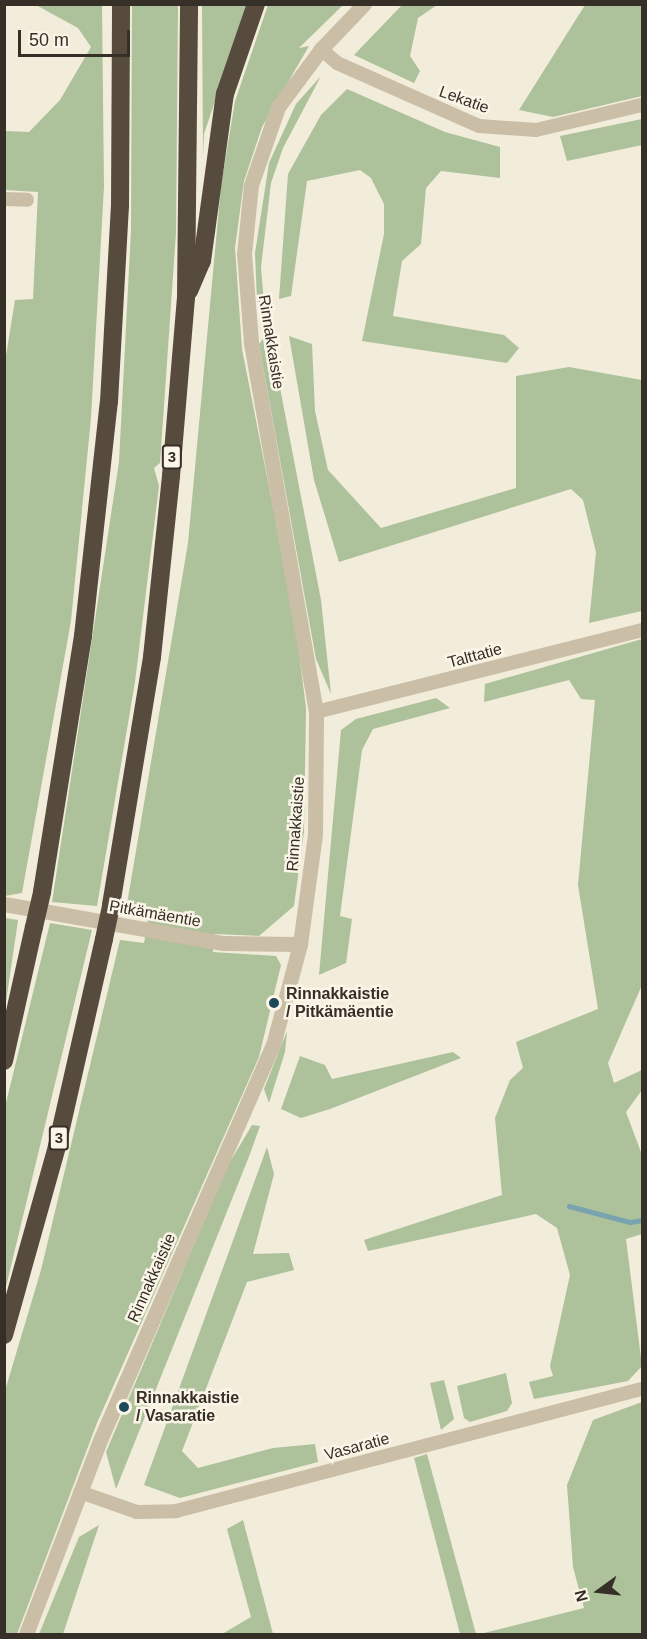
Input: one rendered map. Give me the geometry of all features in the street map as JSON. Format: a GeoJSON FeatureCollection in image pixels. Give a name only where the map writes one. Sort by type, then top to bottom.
{"type":"FeatureCollection","features":[{"type":"Feature","properties":{"kind":"highway"},"geometry":{"type":"LineString","coordinates":[[4,1061],[42,892],[83,636],[109,402],[120,206],[121,4]]}},
{"type":"Feature","properties":{"kind":"highway","name":"3"},"geometry":{"type":"LineString","coordinates":[[4,1335],[57,1146],[105,939],[152,657],[186,298],[189,4]]}},
{"type":"Feature","properties":{"kind":"highway"},"geometry":{"type":"LineString","coordinates":[[186,298],[202,261],[225,94],[256,4]]}},
{"type":"Feature","properties":{"kind":"street","name":"Rinnakkaistie"},"geometry":{"type":"LineString","coordinates":[[26,1635],[80,1492],[273,1045],[300,944],[315,823],[316,712],[251,342],[244,254],[262,149],[279,107],[321,49],[364,4]]}},
{"type":"Feature","properties":{"kind":"street","name":"Lekatie"},"geometry":{"type":"LineString","coordinates":[[321,49],[337,63],[479,126],[536,130],[642,105]]}},
{"type":"Feature","properties":{"kind":"street"},"geometry":{"type":"LineString","coordinates":[[4,199],[27,200]]}},
{"type":"Feature","properties":{"kind":"street","name":"Talttatie"},"geometry":{"type":"LineString","coordinates":[[316,712],[642,630]]}},
{"type":"Feature","properties":{"kind":"street","name":"Pitkämäentie"},"geometry":{"type":"LineString","coordinates":[[4,904],[224,944],[300,944]]}},
{"type":"Feature","properties":{"kind":"street","name":"Vasaratie"},"geometry":{"type":"LineString","coordinates":[[80,1492],[137,1512],[176,1511],[642,1389]]}},
{"type":"Feature","properties":{"kind":"green space"},"geometry":{"type":"Polygon","coordinates":[[[403,4],[437,5],[418,18],[410,56],[420,71],[414,83],[354,55],[403,4]]]}},
{"type":"Feature","properties":{"kind":"green space"},"geometry":{"type":"Polygon","coordinates":[[[36,5],[102,5],[104,187],[91,418],[71,621],[22,893],[5,896],[4,368],[15,300],[33,299],[38,192],[5,190],[5,131],[29,132],[60,100],[91,47],[78,28],[36,5]]]}},
{"type":"Feature","properties":{"kind":"green space"},"geometry":{"type":"Polygon","coordinates":[[[132,5],[178,5],[176,233],[160,463],[154,468],[159,486],[135,682],[97,906],[52,902],[119,462],[131,230],[132,5]]]}},
{"type":"Feature","properties":{"kind":"green space"},"geometry":{"type":"Polygon","coordinates":[[[202,5],[247,5],[204,134],[203,155],[202,5]]]}},
{"type":"Feature","properties":{"kind":"green space"},"geometry":{"type":"Polygon","coordinates":[[[268,5],[343,5],[299,48],[309,46],[262,127],[244,181],[235,248],[242,349],[294,614],[306,708],[304,832],[294,906],[259,936],[214,934],[213,952],[276,956],[281,965],[259,1057],[97,1423],[17,1634],[5,1634],[4,1394],[41,1270],[120,940],[144,943],[148,919],[125,916],[188,543],[221,186],[235,101],[268,5]]]}},
{"type":"Feature","properties":{"kind":"green space"},"geometry":{"type":"Polygon","coordinates":[[[585,5],[642,5],[642,96],[553,117],[519,110],[585,5]]]}},
{"type":"Feature","properties":{"kind":"green space"},"geometry":{"type":"Polygon","coordinates":[[[321,76],[283,148],[271,183],[261,267],[264,304],[257,301],[255,253],[269,163],[296,104],[321,76]]]}},
{"type":"Feature","properties":{"kind":"green space"},"geometry":{"type":"Polygon","coordinates":[[[347,89],[445,132],[500,147],[500,178],[441,171],[426,188],[421,244],[402,261],[393,316],[504,335],[519,348],[507,363],[362,341],[384,234],[384,204],[371,178],[360,170],[307,181],[291,296],[279,299],[288,174],[321,115],[347,89]]]}},
{"type":"Feature","properties":{"kind":"green space"},"geometry":{"type":"Polygon","coordinates":[[[642,119],[642,145],[567,161],[560,136],[642,119]]]}},
{"type":"Feature","properties":{"kind":"green space"},"geometry":{"type":"Polygon","coordinates":[[[269,331],[321,600],[331,694],[316,659],[259,344],[269,331]]]}},
{"type":"Feature","properties":{"kind":"green space"},"geometry":{"type":"Polygon","coordinates":[[[289,336],[312,344],[315,411],[328,470],[381,528],[516,488],[516,376],[569,367],[642,380],[642,611],[589,623],[596,552],[583,500],[571,489],[339,562],[314,480],[289,336]]]}},
{"type":"Feature","properties":{"kind":"green space"},"geometry":{"type":"Polygon","coordinates":[[[642,639],[642,985],[608,1063],[614,1083],[642,1070],[642,1090],[626,1112],[642,1155],[642,1234],[626,1239],[642,1366],[628,1381],[534,1399],[529,1382],[553,1376],[550,1366],[570,1275],[557,1228],[536,1214],[368,1251],[364,1240],[502,1195],[495,1118],[510,1080],[523,1068],[516,1042],[598,1009],[578,885],[595,700],[581,699],[569,680],[484,702],[485,684],[642,639]]]}},
{"type":"Feature","properties":{"kind":"green space"},"geometry":{"type":"Polygon","coordinates":[[[436,698],[450,708],[373,729],[362,750],[340,916],[352,919],[346,963],[319,975],[341,730],[356,719],[436,698]]]}},
{"type":"Feature","properties":{"kind":"green space"},"geometry":{"type":"Polygon","coordinates":[[[4,918],[18,920],[5,1009],[4,918]]]}},
{"type":"Feature","properties":{"kind":"green space"},"geometry":{"type":"Polygon","coordinates":[[[50,923],[92,930],[5,1291],[5,1107],[50,923]]]}},
{"type":"Feature","properties":{"kind":"green space"},"geometry":{"type":"Polygon","coordinates":[[[287,1031],[285,1052],[269,1103],[264,1089],[287,1031]]]}},
{"type":"Feature","properties":{"kind":"green space"},"geometry":{"type":"Polygon","coordinates":[[[453,1052],[461,1058],[330,1109],[301,1118],[281,1109],[300,1056],[325,1065],[332,1079],[453,1052]]]}},
{"type":"Feature","properties":{"kind":"green space"},"geometry":{"type":"Polygon","coordinates":[[[252,1125],[260,1126],[250,1154],[116,1489],[106,1452],[227,1167],[252,1125]]]}},
{"type":"Feature","properties":{"kind":"green space"},"geometry":{"type":"Polygon","coordinates":[[[267,1147],[274,1174],[253,1254],[289,1253],[294,1270],[247,1282],[182,1451],[198,1468],[273,1448],[315,1444],[318,1462],[180,1498],[144,1485],[267,1147]]]}},
{"type":"Feature","properties":{"kind":"green space"},"geometry":{"type":"Polygon","coordinates":[[[506,1373],[512,1403],[507,1411],[470,1422],[464,1418],[457,1386],[506,1373]]]}},
{"type":"Feature","properties":{"kind":"green space"},"geometry":{"type":"Polygon","coordinates":[[[444,1380],[454,1419],[441,1430],[430,1383],[444,1380]]]}},
{"type":"Feature","properties":{"kind":"green space"},"geometry":{"type":"Polygon","coordinates":[[[642,1402],[642,1634],[480,1634],[584,1608],[573,1567],[567,1485],[593,1420],[642,1402]]]}},
{"type":"Feature","properties":{"kind":"green space"},"geometry":{"type":"Polygon","coordinates":[[[427,1454],[476,1634],[460,1634],[414,1458],[427,1454]]]}},
{"type":"Feature","properties":{"kind":"green space"},"geometry":{"type":"Polygon","coordinates":[[[243,1520],[273,1634],[222,1634],[251,1617],[227,1529],[243,1520]]]}},
{"type":"Feature","properties":{"kind":"green space"},"geometry":{"type":"Polygon","coordinates":[[[99,1525],[63,1634],[39,1634],[79,1537],[99,1525]]]}},
{"type":"Feature","properties":{"kind":"waterway"},"geometry":{"type":"LineString","coordinates":[[569,1206],[630,1222],[642,1220]]}},
{"type":"Feature","properties":{"kind":"place","name":"Rinnakkaistie / Pitkämäentie"},"geometry":{"type":"Point","coordinates":[274,1003]}},
{"type":"Feature","properties":{"kind":"place","name":"Rinnakkaistie / Vasaratie"},"geometry":{"type":"Point","coordinates":[124,1407]}}]}
